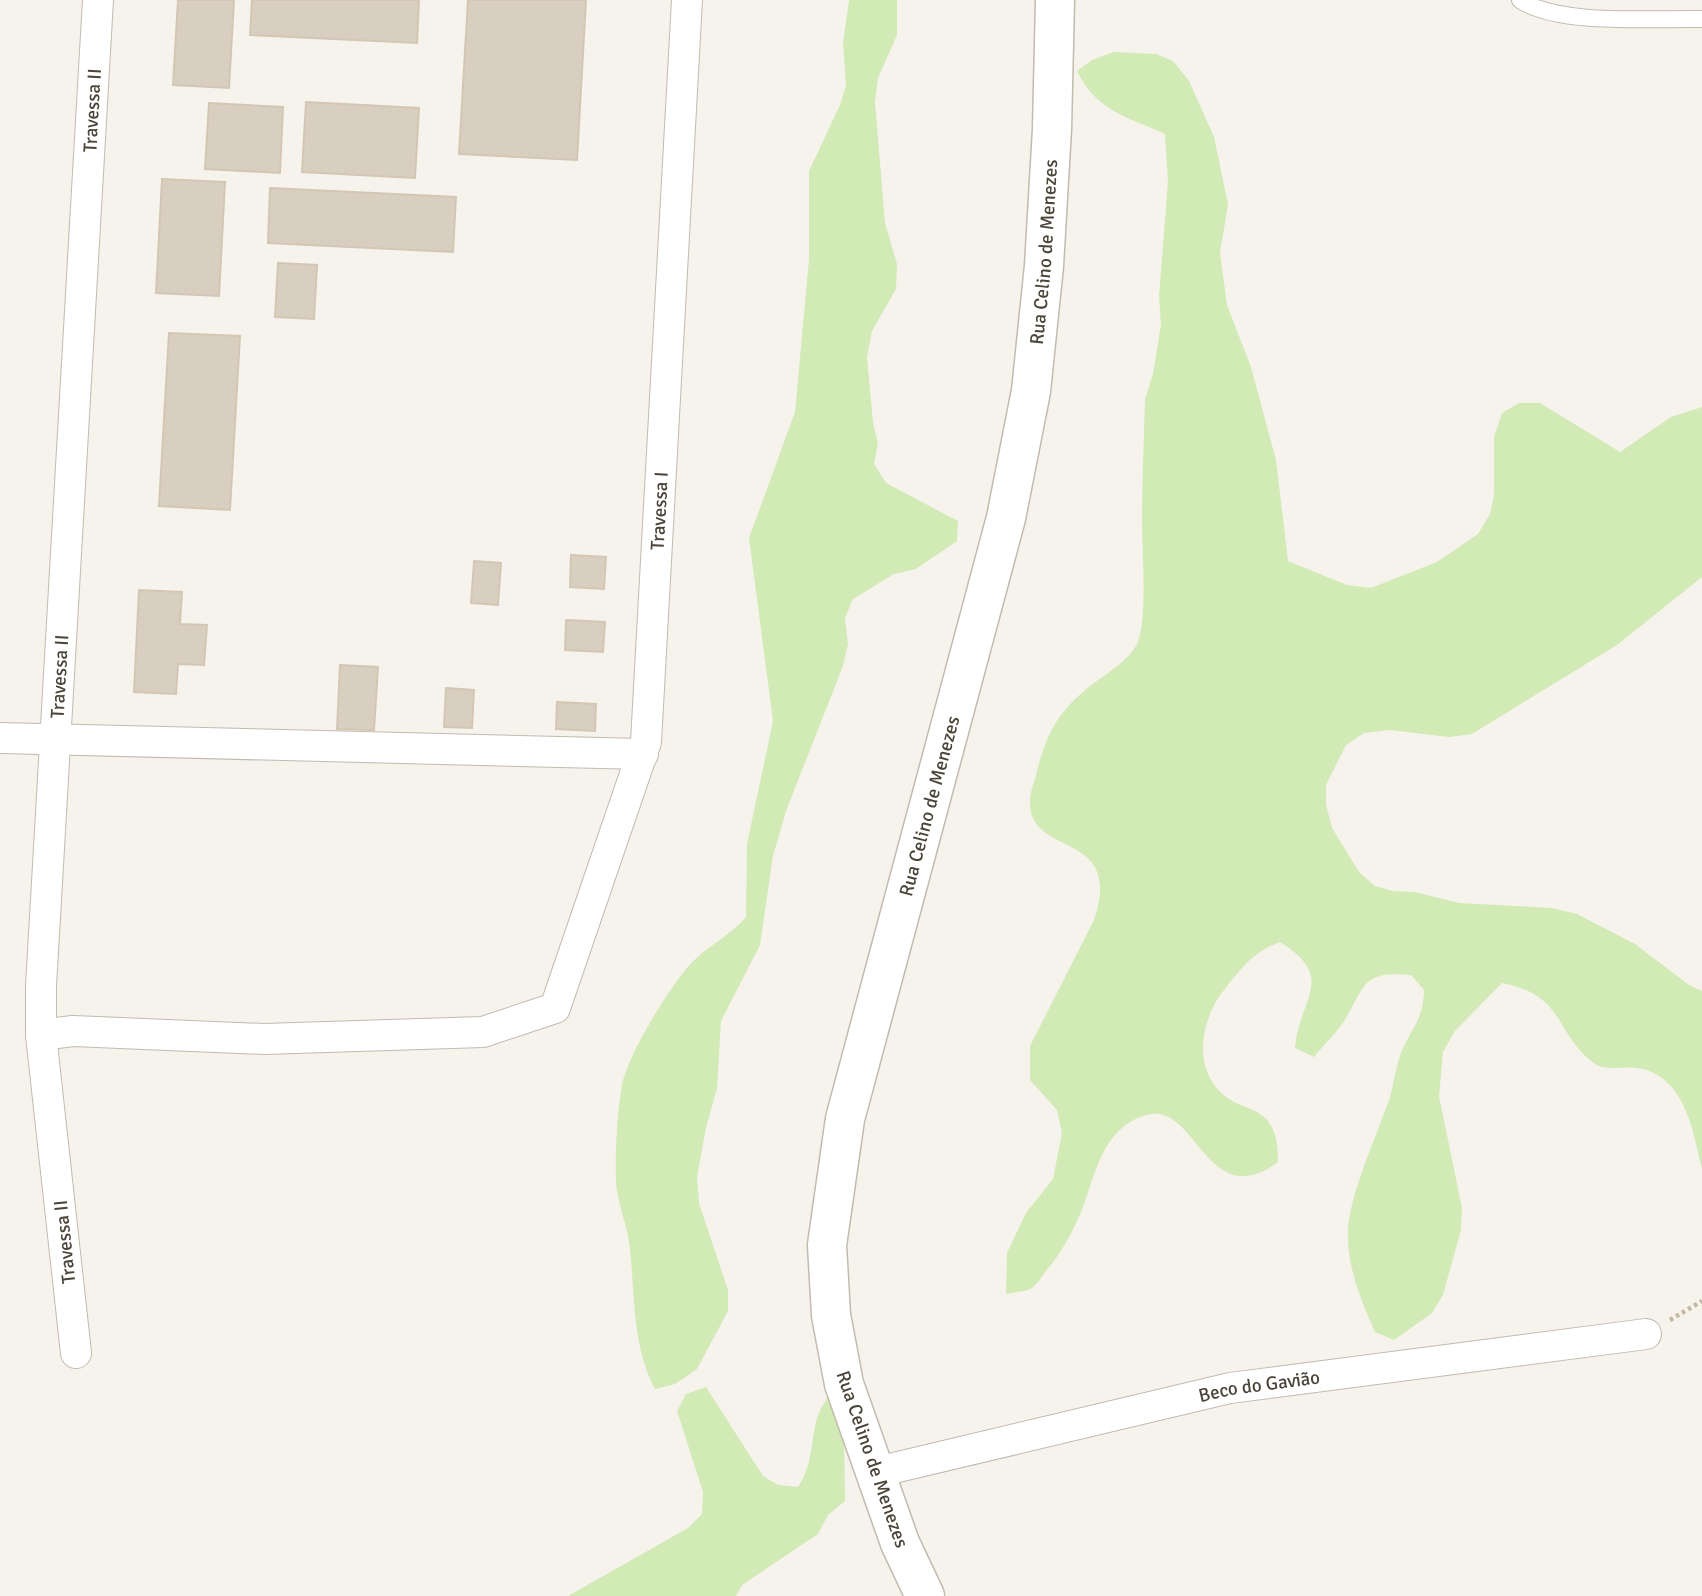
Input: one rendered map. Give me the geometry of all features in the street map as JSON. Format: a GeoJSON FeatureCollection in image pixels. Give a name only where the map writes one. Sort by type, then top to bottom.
{"type":"FeatureCollection","features":[{"type":"Feature","properties":{"kind":"street","name":"Travessa II"},"geometry":{"type":"LineString","coordinates":[[76,1353],[41,1035],[41,986],[98,0]]}},
{"type":"Feature","properties":{"kind":"street","name":"Travessa I"},"geometry":{"type":"LineString","coordinates":[[41,1035],[73,1031],[264,1039],[483,1032],[555,1008],[646,742],[687,0]]}},
{"type":"Feature","properties":{"kind":"street","name":"Rua Celino de Menezes"},"geometry":{"type":"LineString","coordinates":[[925,1596],[900,1543],[845,1384],[831,1315],[827,1245],[845,1119],[871,1013],[1006,518],[1031,391],[1045,253],[1055,0]]}},
{"type":"Feature","properties":{"kind":"street"},"geometry":{"type":"LineString","coordinates":[[0,738],[643,754]]}},
{"type":"Feature","properties":{"kind":"street","name":"Beco do Gavião"},"geometry":{"type":"LineString","coordinates":[[877,1472],[1230,1388],[1646,1334]]}},
{"type":"Feature","properties":{"kind":"lane"},"geometry":{"type":"LineString","coordinates":[[1520,0],[1535,10],[1559,16],[1702,19]]}},
{"type":"Feature","properties":{"kind":"green space"},"geometry":{"type":"Polygon","coordinates":[[[849,0],[897,0],[897,35],[878,78],[875,102],[885,223],[897,264],[896,289],[872,331],[867,357],[873,423],[878,443],[874,464],[886,483],[958,521],[957,541],[916,569],[894,574],[853,599],[845,618],[848,644],[843,666],[786,811],[773,856],[760,945],[721,1021],[717,1088],[697,1177],[699,1203],[728,1290],[728,1311],[697,1369],[675,1384],[655,1389],[638,1338],[629,1240],[617,1190],[616,1145],[620,1097],[626,1072],[640,1041],[678,980],[693,962],[746,917],[747,844],[773,721],[749,538],[795,412],[809,259],[809,171],[840,105],[846,85],[843,43],[849,0]]]}},
{"type":"Feature","properties":{"kind":"green space"},"geometry":{"type":"Polygon","coordinates":[[[1114,52],[1156,54],[1173,61],[1189,81],[1214,137],[1228,204],[1220,253],[1227,305],[1251,367],[1276,460],[1288,561],[1347,585],[1371,588],[1437,562],[1478,534],[1490,514],[1494,495],[1494,437],[1502,413],[1519,403],[1540,403],[1620,452],[1671,417],[1702,407],[1702,577],[1617,645],[1472,734],[1449,737],[1390,730],[1364,733],[1346,745],[1326,785],[1326,805],[1332,828],[1359,872],[1375,886],[1459,903],[1552,908],[1577,914],[1635,944],[1689,985],[1702,991],[1702,1169],[1684,1107],[1666,1081],[1637,1068],[1609,1068],[1595,1064],[1572,1040],[1549,1006],[1523,989],[1502,983],[1454,1032],[1443,1052],[1439,1096],[1462,1208],[1461,1230],[1443,1295],[1432,1313],[1394,1340],[1375,1332],[1352,1269],[1348,1229],[1358,1184],[1389,1100],[1399,1059],[1418,1020],[1424,990],[1411,975],[1384,975],[1368,982],[1343,1023],[1314,1057],[1295,1048],[1311,990],[1311,978],[1307,967],[1297,955],[1280,942],[1254,957],[1221,994],[1208,1021],[1203,1050],[1210,1078],[1219,1090],[1268,1121],[1276,1141],[1278,1162],[1254,1175],[1234,1175],[1218,1166],[1204,1153],[1178,1123],[1163,1115],[1146,1115],[1132,1121],[1120,1129],[1104,1152],[1076,1224],[1052,1264],[1032,1288],[1006,1294],[1007,1253],[1026,1213],[1053,1179],[1062,1133],[1057,1110],[1030,1080],[1030,1046],[1094,920],[1100,891],[1097,871],[1087,857],[1044,831],[1033,819],[1031,794],[1045,746],[1056,723],[1071,703],[1129,656],[1137,644],[1142,619],[1145,399],[1153,374],[1161,324],[1159,296],[1168,182],[1165,134],[1103,104],[1077,71],[1092,60],[1114,52]]]}},
{"type":"Feature","properties":{"kind":"green space"},"geometry":{"type":"Polygon","coordinates":[[[706,1387],[763,1476],[778,1485],[798,1487],[809,1462],[818,1416],[831,1394],[844,1435],[845,1501],[828,1515],[818,1534],[742,1585],[736,1596],[568,1596],[688,1528],[702,1514],[703,1492],[677,1411],[686,1394],[706,1387]]]}},
{"type":"Feature","properties":{"kind":"building"},"geometry":{"type":"Polygon","coordinates":[[[178,0],[234,0],[229,88],[173,85],[178,0]]]}},
{"type":"Feature","properties":{"kind":"building"},"geometry":{"type":"Polygon","coordinates":[[[252,0],[419,0],[417,43],[250,35],[252,0]]]}},
{"type":"Feature","properties":{"kind":"building"},"geometry":{"type":"Polygon","coordinates":[[[468,0],[586,0],[577,160],[459,154],[468,0]]]}},
{"type":"Feature","properties":{"kind":"building"},"geometry":{"type":"Polygon","coordinates":[[[306,102],[419,108],[415,178],[302,172],[306,102]]]}},
{"type":"Feature","properties":{"kind":"building"},"geometry":{"type":"Polygon","coordinates":[[[209,103],[283,107],[280,173],[205,169],[209,103]]]}},
{"type":"Feature","properties":{"kind":"building"},"geometry":{"type":"Polygon","coordinates":[[[162,179],[225,182],[219,296],[156,293],[162,179]]]}},
{"type":"Feature","properties":{"kind":"building"},"geometry":{"type":"Polygon","coordinates":[[[270,188],[456,197],[453,252],[268,243],[270,188]]]}},
{"type":"Feature","properties":{"kind":"building"},"geometry":{"type":"Polygon","coordinates":[[[278,263],[317,265],[314,319],[275,317],[278,263]]]}},
{"type":"Feature","properties":{"kind":"building"},"geometry":{"type":"Polygon","coordinates":[[[169,333],[240,336],[230,510],[159,506],[169,333]]]}},
{"type":"Feature","properties":{"kind":"building"},"geometry":{"type":"Polygon","coordinates":[[[571,555],[606,557],[604,589],[570,587],[571,555]]]}},
{"type":"Feature","properties":{"kind":"building"},"geometry":{"type":"Polygon","coordinates":[[[474,561],[501,563],[498,605],[471,603],[474,561]]]}},
{"type":"Feature","properties":{"kind":"building"},"geometry":{"type":"Polygon","coordinates":[[[139,590],[182,592],[180,624],[207,625],[204,665],[178,664],[176,694],[134,692],[139,590]]]}},
{"type":"Feature","properties":{"kind":"building"},"geometry":{"type":"Polygon","coordinates":[[[566,620],[605,622],[603,652],[565,650],[566,620]]]}},
{"type":"Feature","properties":{"kind":"building"},"geometry":{"type":"Polygon","coordinates":[[[340,665],[378,667],[374,730],[337,729],[340,665]]]}},
{"type":"Feature","properties":{"kind":"building"},"geometry":{"type":"Polygon","coordinates":[[[446,688],[474,690],[472,728],[444,727],[446,688]]]}},
{"type":"Feature","properties":{"kind":"building"},"geometry":{"type":"Polygon","coordinates":[[[557,702],[596,704],[595,731],[556,729],[557,702]]]}}]}
